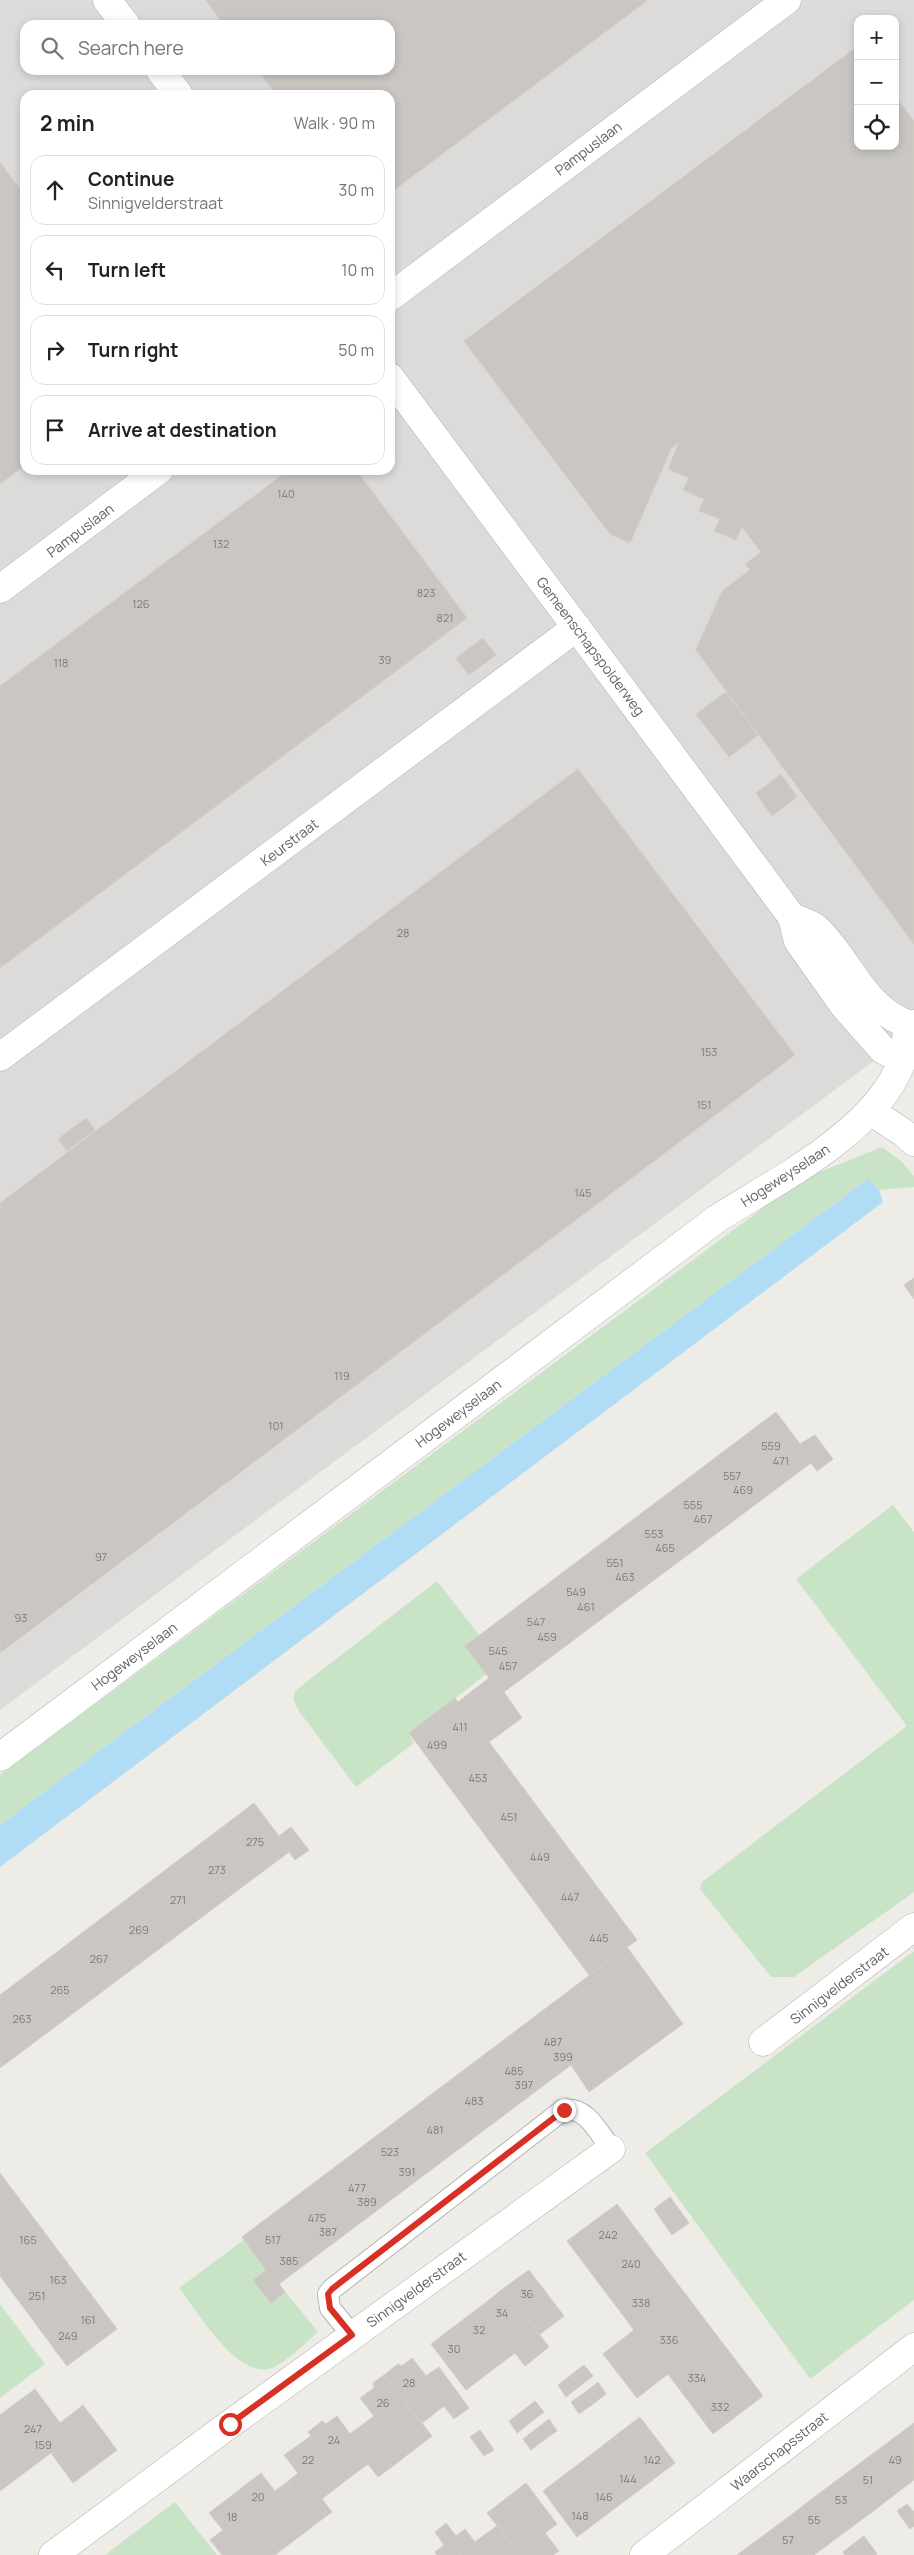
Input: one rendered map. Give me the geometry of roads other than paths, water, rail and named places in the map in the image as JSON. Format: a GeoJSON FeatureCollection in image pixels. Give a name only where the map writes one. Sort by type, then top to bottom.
{"type":"FeatureCollection","features":[{"type":"Feature","properties":{"kind":"street"},"geometry":{"type":"LineString","coordinates":[[108,0],[122,20]]}},
{"type":"Feature","properties":{"kind":"street","name":"Pampuslaan"},"geometry":{"type":"LineString","coordinates":[[395,293],[784,1]]}},
{"type":"Feature","properties":{"kind":"street"},"geometry":{"type":"LineString","coordinates":[[164,75],[175,90]]}},
{"type":"Feature","properties":{"kind":"street","name":"Gemeenschapspolderweg"},"geometry":{"type":"LineString","coordinates":[[395,384],[792,917],[798,941],[844,1006],[883,1050],[908,1059]]}},
{"type":"Feature","properties":{"kind":"street","name":"Pampuslaan"},"geometry":{"type":"LineString","coordinates":[[0,589],[152,475]]}},
{"type":"Feature","properties":{"kind":"street","name":"Keurstraat"},"geometry":{"type":"LineString","coordinates":[[0,1057],[577,627]]}},
{"type":"Feature","properties":{"kind":"street","name":"Gemeenschapspolderweg"},"geometry":{"type":"LineString","coordinates":[[792,917],[815,927],[867,993],[887,1014],[911,1024]]}},
{"type":"Feature","properties":{"kind":"street","name":"Hogeweyselaan"},"geometry":{"type":"LineString","coordinates":[[0,1757],[705,1228],[822,1152],[852,1130],[870,1111],[908,1059],[911,1024]]}},
{"type":"Feature","properties":{"kind":"street"},"geometry":{"type":"LineString","coordinates":[[870,1111],[904,1132],[914,1142]]}},
{"type":"Feature","properties":{"kind":"street","name":"Sinnigvelderstraat"},"geometry":{"type":"LineString","coordinates":[[763,2042],[914,1927]]}},
{"type":"Feature","properties":{"kind":"street","name":"Sinnigvelderstraat"},"geometry":{"type":"LineString","coordinates":[[53,2555],[352,2335],[611,2149]]}},
{"type":"Feature","properties":{"kind":"street","name":"Waarschapsstraat"},"geometry":{"type":"LineString","coordinates":[[644,2555],[914,2347]]}},
{"type":"Feature","properties":{"kind":"lane"},"geometry":{"type":"LineString","coordinates":[[352,2335],[330,2308],[328,2294],[332,2289],[564,2110],[575,2109],[585,2115],[611,2149]]}},
{"type":"Feature","properties":{"kind":"water"},"geometry":{"type":"Polygon","coordinates":[[[868,1179],[879,1190],[883,1202],[0,1867],[0,1825],[868,1179]]]}}]}
